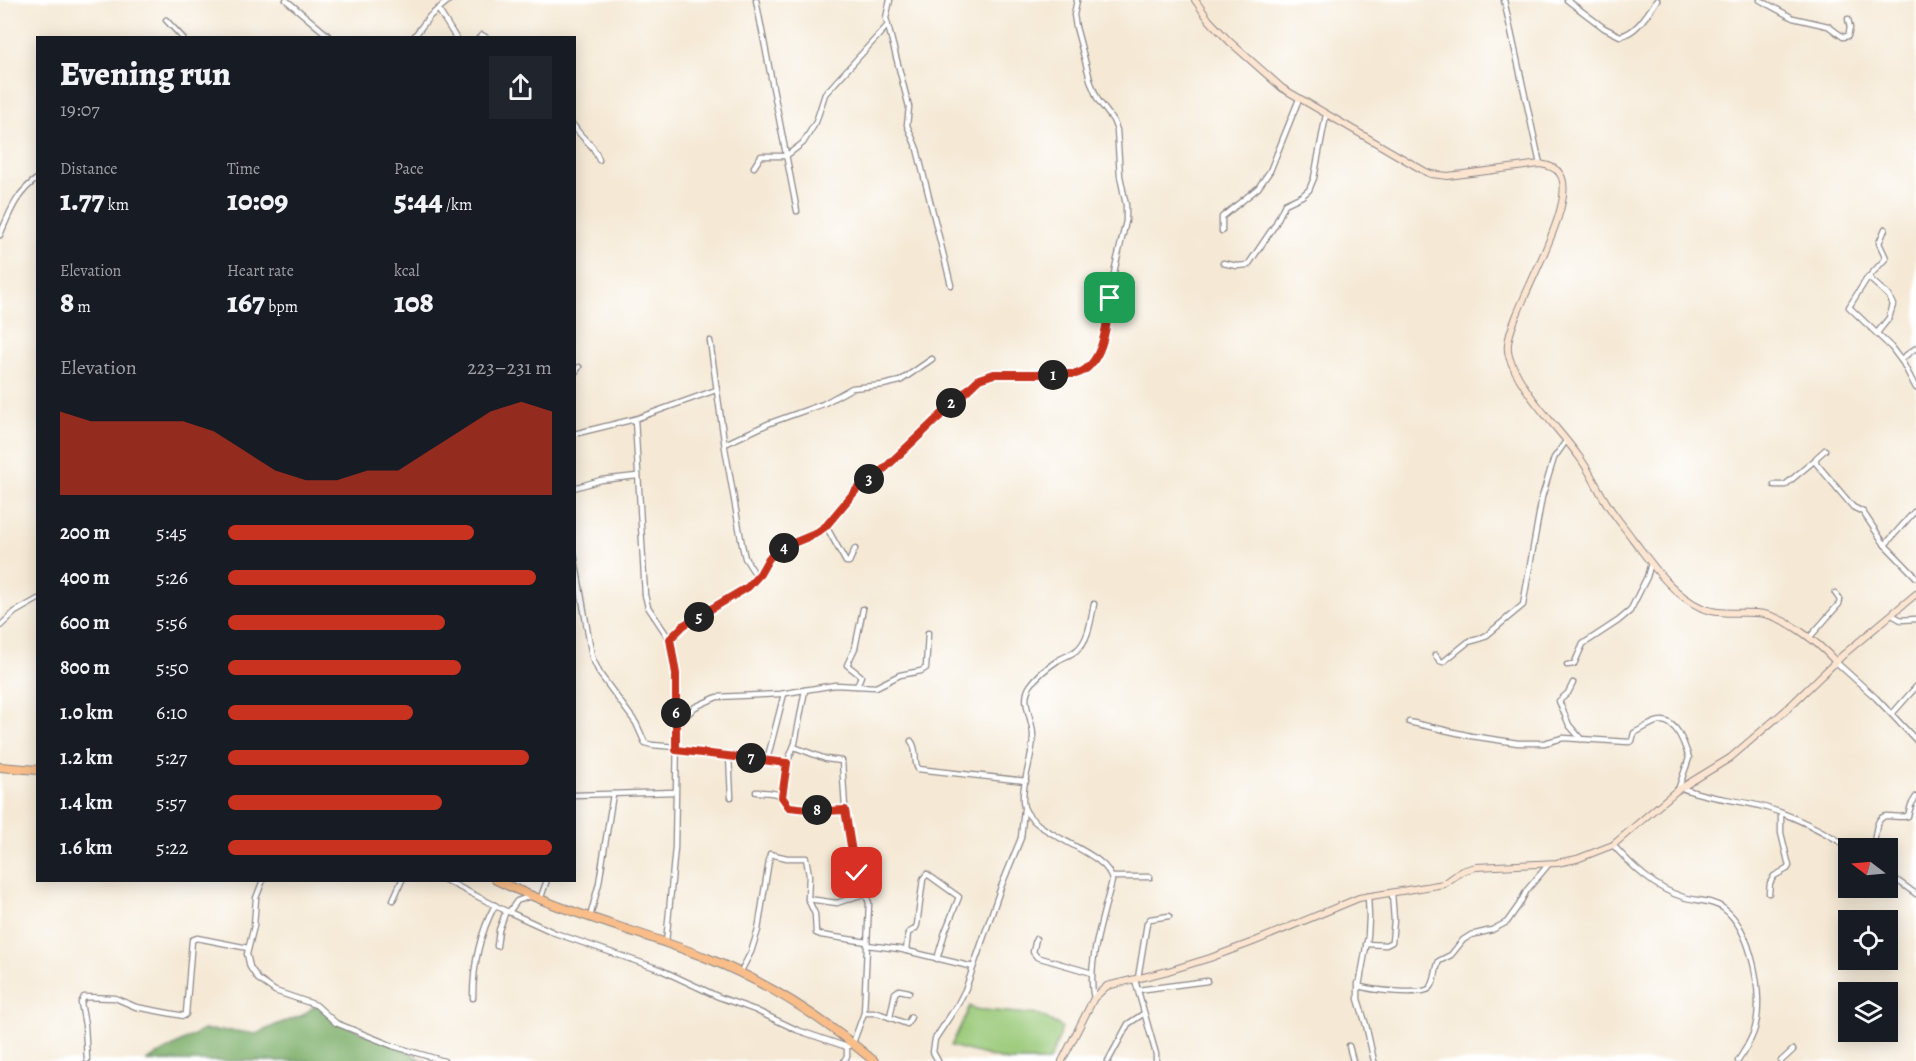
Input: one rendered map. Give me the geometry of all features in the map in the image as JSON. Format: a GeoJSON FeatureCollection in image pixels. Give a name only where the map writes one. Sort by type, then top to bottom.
{"type":"FeatureCollection","features":[{"type":"Feature","properties":{"kind":"highway"},"geometry":{"type":"LineString","coordinates":[[0,766],[36,770]]}},
{"type":"Feature","properties":{"kind":"highway"},"geometry":{"type":"LineString","coordinates":[[500,882],[540,900],[713,960],[800,1005],[874,1061]]}},
{"type":"Feature","properties":{"kind":"street"},"geometry":{"type":"LineString","coordinates":[[286,0],[329,36]]}},
{"type":"Feature","properties":{"kind":"street"},"geometry":{"type":"LineString","coordinates":[[414,36],[423,24],[449,0]]}},
{"type":"Feature","properties":{"kind":"street"},"geometry":{"type":"LineString","coordinates":[[756,0],[797,211]]}},
{"type":"Feature","properties":{"kind":"street"},"geometry":{"type":"LineString","coordinates":[[890,0],[885,14],[909,107],[907,122],[917,149],[951,285]]}},
{"type":"Feature","properties":{"kind":"street"},"geometry":{"type":"LineString","coordinates":[[670,640],[684,625],[744,590],[757,577],[769,558],[826,526],[857,489],[885,468],[979,379],[994,374],[1076,374],[1088,369],[1102,343],[1126,220],[1126,205],[1120,176],[1117,130],[1090,83],[1074,15],[1077,0]]}},
{"type":"Feature","properties":{"kind":"street"},"geometry":{"type":"LineString","coordinates":[[1195,0],[1209,20],[1242,54],[1282,88],[1431,174],[1466,174],[1540,164],[1552,167],[1561,175],[1563,197],[1541,260],[1513,325],[1508,350],[1510,360],[1521,381],[1583,463],[1609,507],[1651,563],[1679,593],[1701,608],[1724,613],[1767,614],[1776,617],[1809,638],[1892,714],[1916,740]]}},
{"type":"Feature","properties":{"kind":"street"},"geometry":{"type":"LineString","coordinates":[[1504,0],[1540,164]]}},
{"type":"Feature","properties":{"kind":"street"},"geometry":{"type":"LineString","coordinates":[[1567,0],[1620,36],[1634,29],[1657,0]]}},
{"type":"Feature","properties":{"kind":"street"},"geometry":{"type":"LineString","coordinates":[[1760,0],[1793,18],[1828,26],[1843,37],[1848,36],[1850,32],[1848,19]]}},
{"type":"Feature","properties":{"kind":"street"},"geometry":{"type":"LineString","coordinates":[[438,9],[455,36]]}},
{"type":"Feature","properties":{"kind":"street"},"geometry":{"type":"LineString","coordinates":[[166,20],[181,36]]}},
{"type":"Feature","properties":{"kind":"street"},"geometry":{"type":"LineString","coordinates":[[754,166],[761,156],[786,156],[799,148],[812,130],[822,99],[828,90],[887,26]]}},
{"type":"Feature","properties":{"kind":"street"},"geometry":{"type":"LineString","coordinates":[[1222,231],[1222,218],[1258,188],[1270,171],[1299,99]]}},
{"type":"Feature","properties":{"kind":"street"},"geometry":{"type":"LineString","coordinates":[[1223,263],[1237,267],[1248,265],[1275,225],[1285,204],[1309,190],[1314,178],[1326,115]]}},
{"type":"Feature","properties":{"kind":"street"},"geometry":{"type":"LineString","coordinates":[[576,129],[595,148],[598,160]]}},
{"type":"Feature","properties":{"kind":"street"},"geometry":{"type":"LineString","coordinates":[[0,235],[17,196],[36,179]]}},
{"type":"Feature","properties":{"kind":"street"},"geometry":{"type":"LineString","coordinates":[[1885,229],[1879,243],[1886,258],[1868,277],[1849,307],[1901,359],[1916,388]]}},
{"type":"Feature","properties":{"kind":"street"},"geometry":{"type":"LineString","coordinates":[[1868,277],[1888,296],[1893,305],[1889,318],[1877,333]]}},
{"type":"Feature","properties":{"kind":"street"},"geometry":{"type":"LineString","coordinates":[[710,341],[716,390],[744,553],[757,577]]}},
{"type":"Feature","properties":{"kind":"street"},"geometry":{"type":"LineString","coordinates":[[1901,359],[1916,348]]}},
{"type":"Feature","properties":{"kind":"street"},"geometry":{"type":"LineString","coordinates":[[725,444],[770,423],[823,404],[852,388],[900,381],[932,359]]}},
{"type":"Feature","properties":{"kind":"street"},"geometry":{"type":"LineString","coordinates":[[576,371],[579,367]]}},
{"type":"Feature","properties":{"kind":"street"},"geometry":{"type":"LineString","coordinates":[[576,433],[635,418],[716,390]]}},
{"type":"Feature","properties":{"kind":"street"},"geometry":{"type":"LineString","coordinates":[[635,418],[645,600],[652,615],[670,640],[676,674],[675,848],[666,943]]}},
{"type":"Feature","properties":{"kind":"street"},"geometry":{"type":"LineString","coordinates":[[1434,655],[1443,662],[1468,642],[1487,635],[1523,605],[1542,497],[1554,458],[1566,441]]}},
{"type":"Feature","properties":{"kind":"street"},"geometry":{"type":"LineString","coordinates":[[1774,484],[1785,485],[1825,450]]}},
{"type":"Feature","properties":{"kind":"street"},"geometry":{"type":"LineString","coordinates":[[1815,460],[1853,507],[1863,512],[1885,545],[1916,577]]}},
{"type":"Feature","properties":{"kind":"street"},"geometry":{"type":"LineString","coordinates":[[576,487],[601,480],[637,476]]}},
{"type":"Feature","properties":{"kind":"street"},"geometry":{"type":"LineString","coordinates":[[1885,545],[1914,512]]}},
{"type":"Feature","properties":{"kind":"street"},"geometry":{"type":"LineString","coordinates":[[826,526],[846,562],[849,562],[855,549]]}},
{"type":"Feature","properties":{"kind":"street"},"geometry":{"type":"LineString","coordinates":[[1567,665],[1574,664],[1586,642],[1630,611],[1651,563]]}},
{"type":"Feature","properties":{"kind":"street"},"geometry":{"type":"LineString","coordinates":[[576,565],[591,651],[597,670],[636,723],[645,743],[787,763]]}},
{"type":"Feature","properties":{"kind":"street"},"geometry":{"type":"LineString","coordinates":[[1809,638],[1840,603],[1835,593]]}},
{"type":"Feature","properties":{"kind":"street"},"geometry":{"type":"LineString","coordinates":[[1063,1061],[1094,998],[1107,986],[1197,962],[1253,942],[1349,901],[1444,884],[1462,871],[1476,867],[1548,865],[1577,859],[1613,845],[1680,789],[1730,758],[1786,710],[1836,662],[1916,594]]}},
{"type":"Feature","properties":{"kind":"street"},"geometry":{"type":"LineString","coordinates":[[0,626],[20,609],[36,600]]}},
{"type":"Feature","properties":{"kind":"street"},"geometry":{"type":"LineString","coordinates":[[938,1061],[933,1052],[934,1039],[963,994],[1008,867],[1021,838],[1033,733],[1027,692],[1034,681],[1054,664],[1080,647],[1088,631],[1094,604]]}},
{"type":"Feature","properties":{"kind":"street"},"geometry":{"type":"LineString","coordinates":[[857,686],[861,676],[848,666],[856,642],[862,609]]}},
{"type":"Feature","properties":{"kind":"street"},"geometry":{"type":"LineString","coordinates":[[1892,615],[1901,620],[1916,619]]}},
{"type":"Feature","properties":{"kind":"street"},"geometry":{"type":"LineString","coordinates":[[677,725],[695,707],[713,698],[784,694],[830,686],[876,687],[900,675],[924,669],[927,664],[928,633]]}},
{"type":"Feature","properties":{"kind":"street"},"geometry":{"type":"LineString","coordinates":[[1573,683],[1568,693],[1559,702],[1569,725],[1581,739]]}},
{"type":"Feature","properties":{"kind":"street"},"geometry":{"type":"LineString","coordinates":[[1892,714],[1916,687]]}},
{"type":"Feature","properties":{"kind":"street"},"geometry":{"type":"LineString","coordinates":[[805,690],[794,747],[787,763],[782,797],[787,806],[793,808],[845,810]]}},
{"type":"Feature","properties":{"kind":"street"},"geometry":{"type":"LineString","coordinates":[[767,760],[784,694]]}},
{"type":"Feature","properties":{"kind":"street"},"geometry":{"type":"LineString","coordinates":[[1409,722],[1471,736],[1518,743],[1544,743],[1561,738],[1629,742],[1632,741],[1634,733],[1658,721],[1666,722],[1680,735],[1689,758],[1680,789]]}},
{"type":"Feature","properties":{"kind":"street"},"geometry":{"type":"LineString","coordinates":[[911,741],[914,746],[916,768],[920,770],[1026,781]]}},
{"type":"Feature","properties":{"kind":"street"},"geometry":{"type":"LineString","coordinates":[[794,747],[826,759],[841,760],[845,810],[854,864],[869,903],[864,1013],[844,1061]]}},
{"type":"Feature","properties":{"kind":"street"},"geometry":{"type":"LineString","coordinates":[[729,756],[731,797]]}},
{"type":"Feature","properties":{"kind":"street"},"geometry":{"type":"LineString","coordinates":[[1680,789],[1703,796],[1763,807],[1838,841]]}},
{"type":"Feature","properties":{"kind":"street"},"geometry":{"type":"LineString","coordinates":[[576,795],[675,792]]}},
{"type":"Feature","properties":{"kind":"street"},"geometry":{"type":"LineString","coordinates":[[756,792],[782,797]]}},
{"type":"Feature","properties":{"kind":"street"},"geometry":{"type":"LineString","coordinates":[[590,917],[599,883],[612,794]]}},
{"type":"Feature","properties":{"kind":"street"},"geometry":{"type":"LineString","coordinates":[[1876,838],[1881,818],[1908,816],[1916,798]]}},
{"type":"Feature","properties":{"kind":"street"},"geometry":{"type":"LineString","coordinates":[[1024,806],[1046,830],[1111,872],[1112,877],[1092,973],[1094,998]]}},
{"type":"Feature","properties":{"kind":"street"},"geometry":{"type":"LineString","coordinates":[[1769,893],[1774,876],[1787,870],[1789,866],[1782,837],[1781,814]]}},
{"type":"Feature","properties":{"kind":"street"},"geometry":{"type":"LineString","coordinates":[[1613,845],[1638,870],[1660,887],[1684,897],[1721,907],[1738,927],[1755,968],[1758,1004],[1755,1029],[1738,1061]]}},
{"type":"Feature","properties":{"kind":"street"},"geometry":{"type":"LineString","coordinates":[[740,973],[751,952],[758,930],[769,854],[806,858],[809,875],[808,899],[815,914],[815,930],[818,934],[973,967]]}},
{"type":"Feature","properties":{"kind":"street"},"geometry":{"type":"LineString","coordinates":[[1358,983],[1362,987],[1399,991],[1429,989],[1433,983],[1438,961],[1451,955],[1470,935],[1492,930],[1507,922],[1520,905],[1527,890],[1548,865]]}},
{"type":"Feature","properties":{"kind":"street"},"geometry":{"type":"LineString","coordinates":[[906,951],[908,933],[917,925],[923,879],[925,874],[928,874],[959,897],[937,958]]}},
{"type":"Feature","properties":{"kind":"street"},"geometry":{"type":"LineString","coordinates":[[1112,877],[1150,876]]}},
{"type":"Feature","properties":{"kind":"street"},"geometry":{"type":"LineString","coordinates":[[1898,881],[1916,894]]}},
{"type":"Feature","properties":{"kind":"street"},"geometry":{"type":"LineString","coordinates":[[262,882],[256,898],[248,960],[253,973],[268,988],[316,1005],[333,1022],[393,1046],[444,1061]]}},
{"type":"Feature","properties":{"kind":"street"},"geometry":{"type":"LineString","coordinates":[[393,900],[401,882]]}},
{"type":"Feature","properties":{"kind":"street"},"geometry":{"type":"LineString","coordinates":[[449,882],[555,933],[659,969],[797,1030],[850,1045]]}},
{"type":"Feature","properties":{"kind":"street"},"geometry":{"type":"LineString","coordinates":[[540,900],[546,882]]}},
{"type":"Feature","properties":{"kind":"street"},"geometry":{"type":"LineString","coordinates":[[1366,944],[1386,945],[1392,942],[1394,920],[1392,892]]}},
{"type":"Feature","properties":{"kind":"street"},"geometry":{"type":"LineString","coordinates":[[808,899],[837,903],[866,893]]}},
{"type":"Feature","properties":{"kind":"street"},"geometry":{"type":"LineString","coordinates":[[497,946],[499,930],[508,912],[517,900],[531,896]]}},
{"type":"Feature","properties":{"kind":"street"},"geometry":{"type":"LineString","coordinates":[[1368,896],[1369,917],[1358,983],[1358,999],[1374,1061]]}},
{"type":"Feature","properties":{"kind":"street"},"geometry":{"type":"LineString","coordinates":[[473,998],[474,969],[478,948],[495,905]]}},
{"type":"Feature","properties":{"kind":"street"},"geometry":{"type":"LineString","coordinates":[[1156,1061],[1156,1054],[1143,1014],[1137,979],[1147,923],[1150,919],[1169,916]]}},
{"type":"Feature","properties":{"kind":"street"},"geometry":{"type":"LineString","coordinates":[[87,1060],[81,1003],[84,997],[115,998],[136,1007],[184,1016],[192,940],[197,938],[248,948]]}},
{"type":"Feature","properties":{"kind":"street"},"geometry":{"type":"LineString","coordinates":[[1035,939],[1033,951],[1037,957],[1092,973]]}},
{"type":"Feature","properties":{"kind":"street"},"geometry":{"type":"LineString","coordinates":[[1138,990],[1207,981]]}},
{"type":"Feature","properties":{"kind":"street"},"geometry":{"type":"LineString","coordinates":[[890,1017],[896,991],[909,992]]}},
{"type":"Feature","properties":{"kind":"street"},"geometry":{"type":"LineString","coordinates":[[864,1013],[872,1012],[907,1024],[911,1017]]}},
{"type":"Feature","properties":{"kind":"street"},"geometry":{"type":"LineString","coordinates":[[1108,1061],[1128,1024],[1143,1014]]}},
{"type":"Feature","properties":{"kind":"street"},"geometry":{"type":"LineString","coordinates":[[1349,1046],[1353,1061]]}},
{"type":"Feature","properties":{"kind":"street"},"geometry":{"type":"LineString","coordinates":[[1781,1061],[1793,1050]]}},
{"type":"Feature","properties":{"kind":"green space"},"geometry":{"type":"Polygon","coordinates":[[[316,1005],[336,1020],[426,1061],[146,1061],[203,1030],[256,1034],[303,1015],[316,1005]]]}},
{"type":"Feature","properties":{"kind":"green space"},"geometry":{"type":"Polygon","coordinates":[[[970,1006],[974,1009],[1040,1015],[1062,1027],[1049,1061],[1008,1061],[951,1046],[970,1006]]]}},
{"type":"Feature","properties":{"kind":"route"},"geometry":{"type":"LineString","coordinates":[[857,873],[845,810],[835,812],[796,809],[787,806],[782,797],[787,763],[676,750],[676,674],[670,639],[690,621],[748,587],[760,574],[769,558],[826,526],[857,489],[885,468],[979,379],[994,374],[1010,376],[1076,374],[1088,369],[1102,343],[1110,298]]}}]}
